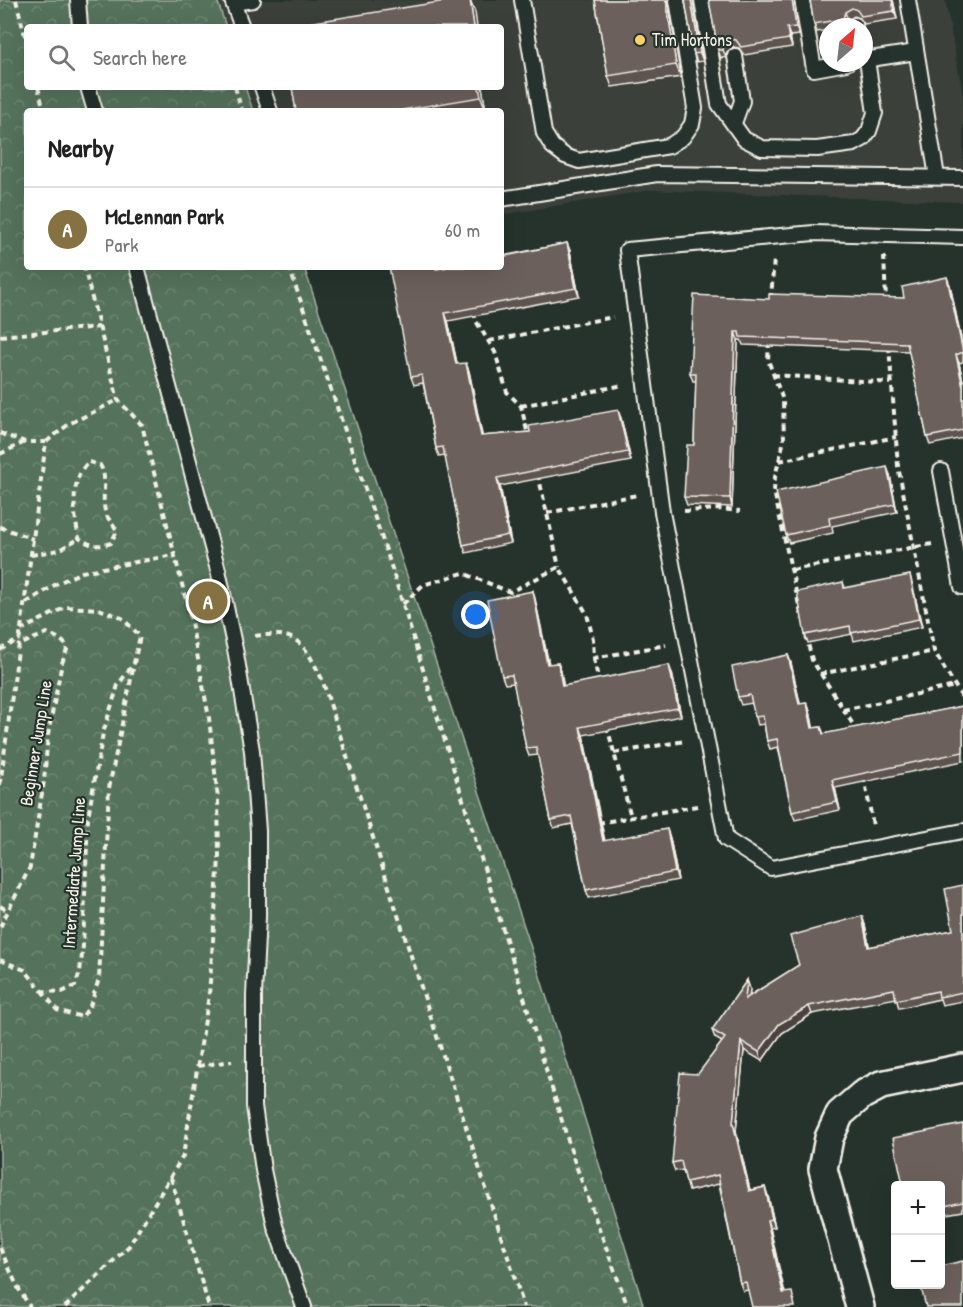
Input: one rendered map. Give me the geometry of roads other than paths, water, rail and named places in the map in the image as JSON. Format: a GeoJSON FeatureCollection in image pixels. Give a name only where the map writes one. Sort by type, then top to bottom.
{"type":"FeatureCollection","features":[{"type":"Feature","properties":{"kind":"street"},"geometry":{"type":"LineString","coordinates":[[860,1307],[823,1169],[829,1138],[840,1114],[862,1095],[881,1085],[963,1068]]}},
{"type":"Feature","properties":{"kind":"lane"},"geometry":{"type":"LineString","coordinates":[[78,0],[80,24]]}},
{"type":"Feature","properties":{"kind":"lane"},"geometry":{"type":"LineString","coordinates":[[241,24],[233,2],[253,0]]}},
{"type":"Feature","properties":{"kind":"lane"},"geometry":{"type":"LineString","coordinates":[[522,0],[544,133],[552,146],[565,156],[579,161],[669,146],[683,137],[692,124],[695,108],[677,0]]}},
{"type":"Feature","properties":{"kind":"lane"},"geometry":{"type":"LineString","coordinates":[[702,0],[719,104],[744,139],[762,148],[817,149],[854,144],[869,131],[875,113],[868,72]]}},
{"type":"Feature","properties":{"kind":"lane"},"geometry":{"type":"LineString","coordinates":[[802,0],[814,69],[819,68]]}},
{"type":"Feature","properties":{"kind":"lane"},"geometry":{"type":"LineString","coordinates":[[908,0],[937,177]]}},
{"type":"Feature","properties":{"kind":"lane"},"geometry":{"type":"LineString","coordinates":[[873,59],[916,52]]}},
{"type":"Feature","properties":{"kind":"lane"},"geometry":{"type":"LineString","coordinates":[[734,123],[742,101],[735,56]]}},
{"type":"Feature","properties":{"kind":"lane"},"geometry":{"type":"LineString","coordinates":[[89,90],[94,108]]}},
{"type":"Feature","properties":{"kind":"lane"},"geometry":{"type":"LineString","coordinates":[[263,90],[269,108]]}},
{"type":"Feature","properties":{"kind":"lane"},"geometry":{"type":"LineString","coordinates":[[504,199],[657,174],[963,178]]}},
{"type":"Feature","properties":{"kind":"lane"},"geometry":{"type":"LineString","coordinates":[[963,237],[814,233],[627,250],[662,512],[726,839],[771,868],[963,831]]}},
{"type":"Feature","properties":{"kind":"lane"},"geometry":{"type":"LineString","coordinates":[[138,270],[218,570],[233,639],[252,752],[258,831],[254,1106],[263,1170],[275,1226],[304,1307]]}},
{"type":"Feature","properties":{"kind":"lane"},"geometry":{"type":"LineString","coordinates":[[940,471],[957,521],[953,540],[962,587]]}},
{"type":"Feature","properties":{"kind":"place","name":"Tim Hortons"},"geometry":{"type":"Point","coordinates":[640,40]}},
{"type":"Feature","properties":{"kind":"place","name":"McLennan Park"},"geometry":{"type":"Point","coordinates":[208,601]}}]}
